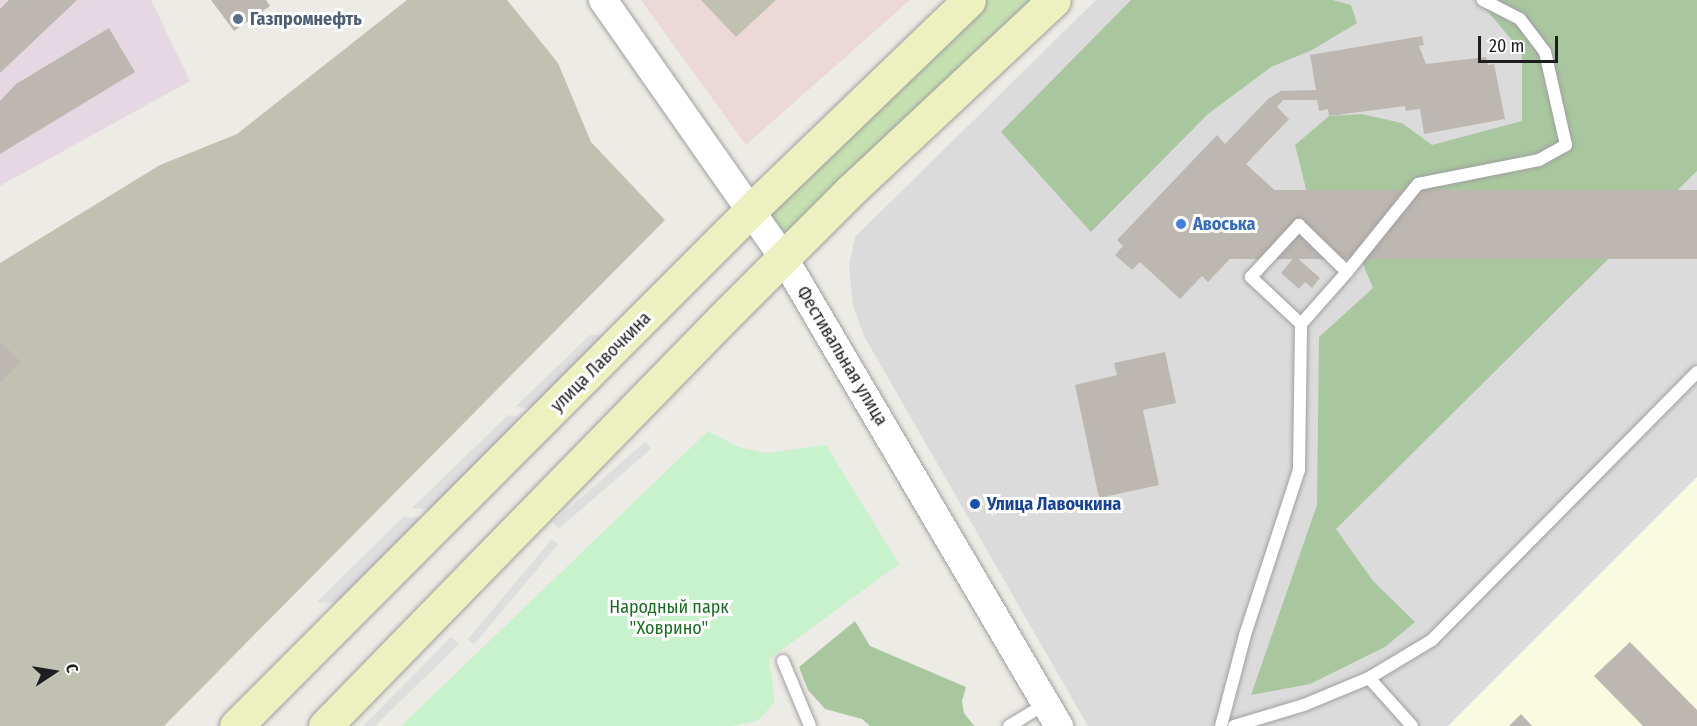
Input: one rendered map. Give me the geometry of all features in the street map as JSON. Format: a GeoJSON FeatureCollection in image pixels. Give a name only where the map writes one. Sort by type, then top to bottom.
{"type":"FeatureCollection","features":[{"type":"Feature","properties":{"kind":"main road","name":"улица Лавочкина"},"geometry":{"type":"LineString","coordinates":[[236,726],[752,209],[969,0]]}},
{"type":"Feature","properties":{"kind":"main road"},"geometry":{"type":"LineString","coordinates":[[326,726],[730,311],[785,260],[850,191],[1054,0]]}},
{"type":"Feature","properties":{"kind":"street","name":"Фестивальная улица"},"geometry":{"type":"LineString","coordinates":[[603,0],[752,209],[785,260],[1053,715]]}},
{"type":"Feature","properties":{"kind":"lane"},"geometry":{"type":"LineString","coordinates":[[1221,726],[1245,635],[1299,470],[1301,324],[1347,272],[1418,184],[1539,160],[1566,145],[1545,52],[1520,19],[1483,0]]}},
{"type":"Feature","properties":{"kind":"lane"},"geometry":{"type":"LineString","coordinates":[[1301,324],[1251,277],[1299,225],[1347,272]]}},
{"type":"Feature","properties":{"kind":"lane"},"geometry":{"type":"LineString","coordinates":[[1234,726],[1304,705],[1369,678],[1432,640],[1697,372]]}},
{"type":"Feature","properties":{"kind":"lane"},"geometry":{"type":"LineString","coordinates":[[783,661],[810,726]]}},
{"type":"Feature","properties":{"kind":"lane"},"geometry":{"type":"LineString","coordinates":[[1369,678],[1412,726]]}},
{"type":"Feature","properties":{"kind":"lane"},"geometry":{"type":"LineString","coordinates":[[1009,726],[1053,715]]}},
{"type":"Feature","properties":{"kind":"shaded area"},"geometry":{"type":"Polygon","coordinates":[[[0,0],[151,0],[190,81],[0,186],[0,0]]]}},
{"type":"Feature","properties":{"kind":"shaded area"},"geometry":{"type":"Polygon","coordinates":[[[407,0],[507,0],[558,63],[591,142],[665,220],[164,726],[0,726],[0,263],[160,165],[237,134],[407,0]]]}},
{"type":"Feature","properties":{"kind":"shaded area"},"geometry":{"type":"Polygon","coordinates":[[[641,0],[910,0],[746,145],[641,0]]]}},
{"type":"Feature","properties":{"kind":"shaded area"},"geometry":{"type":"Polygon","coordinates":[[[701,0],[776,0],[736,37],[701,0]]]}},
{"type":"Feature","properties":{"kind":"shaded area"},"geometry":{"type":"Polygon","coordinates":[[[1096,0],[1697,0],[1697,726],[1088,726],[864,336],[853,305],[849,266],[855,237],[1096,0]]]}},
{"type":"Feature","properties":{"kind":"shaded area"},"geometry":{"type":"Polygon","coordinates":[[[590,335],[612,335],[538,409],[515,407],[590,335]]]}},
{"type":"Feature","properties":{"kind":"shaded area"},"geometry":{"type":"Polygon","coordinates":[[[508,415],[530,419],[437,510],[412,508],[508,415]]]}},
{"type":"Feature","properties":{"kind":"shaded area"},"geometry":{"type":"Polygon","coordinates":[[[645,442],[651,449],[559,529],[553,522],[645,442]]]}},
{"type":"Feature","properties":{"kind":"shaded area"},"geometry":{"type":"Polygon","coordinates":[[[1697,477],[1697,726],[1448,726],[1697,477]]]}},
{"type":"Feature","properties":{"kind":"shaded area"},"geometry":{"type":"Polygon","coordinates":[[[403,517],[431,518],[345,603],[317,602],[403,517]]]}},
{"type":"Feature","properties":{"kind":"shaded area"},"geometry":{"type":"Polygon","coordinates":[[[552,539],[558,544],[474,644],[468,639],[552,539]]]}},
{"type":"Feature","properties":{"kind":"shaded area"},"geometry":{"type":"Polygon","coordinates":[[[451,637],[459,644],[375,726],[363,726],[451,637]]]}},
{"type":"Feature","properties":{"kind":"green space"},"geometry":{"type":"Polygon","coordinates":[[[969,0],[1054,0],[785,260],[752,209],[969,0]]]}},
{"type":"Feature","properties":{"kind":"green space"},"geometry":{"type":"Polygon","coordinates":[[[1131,0],[1333,0],[1351,5],[1357,23],[1312,50],[1271,67],[1208,114],[1091,232],[1001,132],[1131,0]]]}},
{"type":"Feature","properties":{"kind":"green space"},"geometry":{"type":"Polygon","coordinates":[[[1478,0],[1697,0],[1697,171],[1336,529],[1373,581],[1415,622],[1385,647],[1310,684],[1251,695],[1317,505],[1319,337],[1373,288],[1353,240],[1307,193],[1295,145],[1329,116],[1361,114],[1402,123],[1432,145],[1522,121],[1522,52],[1478,0]]]}},
{"type":"Feature","properties":{"kind":"green space","name":"Народный парк \"Ховрино\""},"geometry":{"type":"Polygon","coordinates":[[[708,431],[738,447],[767,453],[826,445],[899,564],[769,659],[775,701],[759,720],[732,726],[401,726],[708,431]]]}},
{"type":"Feature","properties":{"kind":"green space"},"geometry":{"type":"Polygon","coordinates":[[[855,621],[870,646],[966,687],[962,701],[964,713],[974,726],[870,726],[862,719],[825,709],[808,690],[799,667],[855,621]]]}},
{"type":"Feature","properties":{"kind":"building"},"geometry":{"type":"Polygon","coordinates":[[[9,0],[77,0],[0,73],[0,9],[9,0]]]}},
{"type":"Feature","properties":{"kind":"building","name":"Газпромнефть"},"geometry":{"type":"Polygon","coordinates":[[[211,0],[266,0],[270,6],[234,31],[211,0]]]}},
{"type":"Feature","properties":{"kind":"building"},"geometry":{"type":"Polygon","coordinates":[[[109,28],[135,72],[0,154],[0,101],[16,84],[109,28]]]}},
{"type":"Feature","properties":{"kind":"building"},"geometry":{"type":"Polygon","coordinates":[[[1422,36],[1424,45],[1419,46],[1426,64],[1486,57],[1488,65],[1494,64],[1505,119],[1424,134],[1420,109],[1406,111],[1405,106],[1329,116],[1328,109],[1319,111],[1317,100],[1283,100],[1277,107],[1289,119],[1246,164],[1280,195],[1253,223],[1259,228],[1208,282],[1202,276],[1180,299],[1140,262],[1132,270],[1115,255],[1123,246],[1117,240],[1217,135],[1225,144],[1268,99],[1281,91],[1316,90],[1310,55],[1422,36]]]}},
{"type":"Feature","properties":{"kind":"building"},"geometry":{"type":"Polygon","coordinates":[[[1215,190],[1697,190],[1697,259],[1215,259],[1215,190]]]}},
{"type":"Feature","properties":{"kind":"building"},"geometry":{"type":"Polygon","coordinates":[[[1295,256],[1320,278],[1312,288],[1305,282],[1299,289],[1281,273],[1295,256]]]}},
{"type":"Feature","properties":{"kind":"building"},"geometry":{"type":"Polygon","coordinates":[[[2,343],[21,362],[0,383],[0,345],[2,343]]]}},
{"type":"Feature","properties":{"kind":"building"},"geometry":{"type":"Polygon","coordinates":[[[1165,352],[1176,403],[1143,410],[1159,485],[1099,498],[1075,385],[1117,375],[1114,363],[1165,352]]]}},
{"type":"Feature","properties":{"kind":"building"},"geometry":{"type":"Polygon","coordinates":[[[1630,642],[1697,710],[1697,726],[1643,726],[1594,676],[1630,642]]]}},
{"type":"Feature","properties":{"kind":"building"},"geometry":{"type":"Polygon","coordinates":[[[1521,714],[1532,726],[1509,726],[1521,714]]]}},
{"type":"Feature","properties":{"kind":"place","name":"Газпромнефть"},"geometry":{"type":"Point","coordinates":[238,19]}},
{"type":"Feature","properties":{"kind":"place","name":"Авоська"},"geometry":{"type":"Point","coordinates":[1181,224]}},
{"type":"Feature","properties":{"kind":"place","name":"Улица Лавочкина"},"geometry":{"type":"Point","coordinates":[975,504]}}]}
